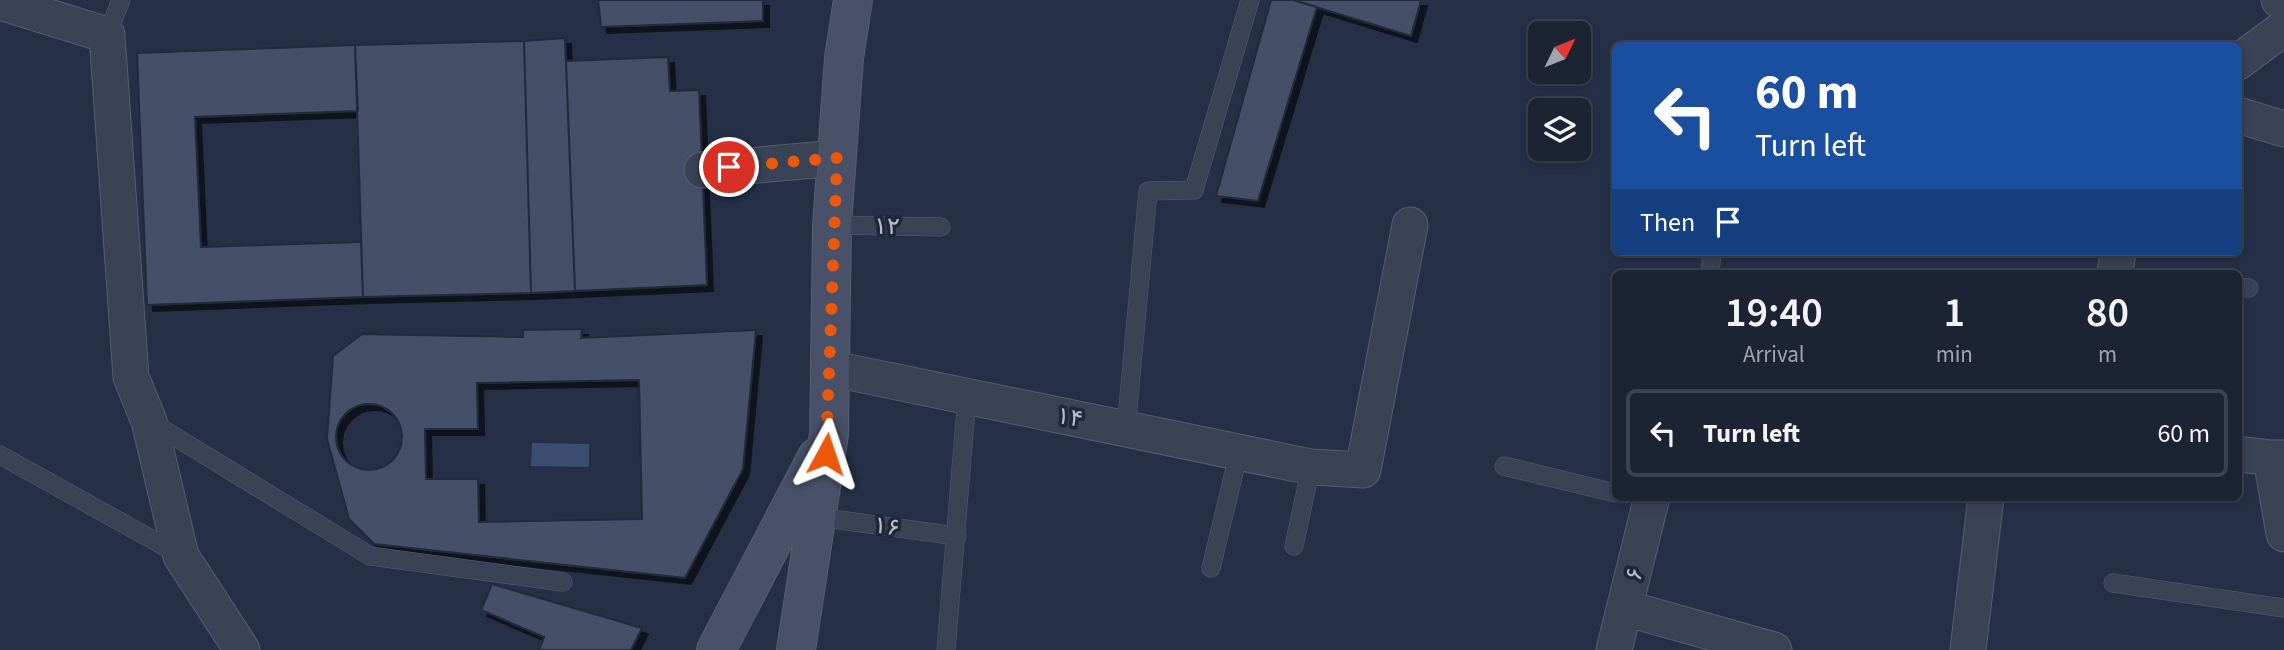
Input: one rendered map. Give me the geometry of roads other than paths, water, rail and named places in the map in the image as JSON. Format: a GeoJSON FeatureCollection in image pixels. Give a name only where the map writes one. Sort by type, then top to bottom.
{"type":"FeatureCollection","features":[{"type":"Feature","properties":{"kind":"main road"},"geometry":{"type":"LineString","coordinates":[[796,650],[829,433],[832,225],[845,58],[853,0]]}},
{"type":"Feature","properties":{"kind":"main road"},"geometry":{"type":"LineString","coordinates":[[716,650],[829,433]]}},
{"type":"Feature","properties":{"kind":"street"},"geometry":{"type":"LineString","coordinates":[[2279,0],[2284,4]]}},
{"type":"Feature","properties":{"kind":"street"},"geometry":{"type":"LineString","coordinates":[[0,2],[107,35],[131,377],[149,421],[181,556],[242,650]]}},
{"type":"Feature","properties":{"kind":"street"},"geometry":{"type":"LineString","coordinates":[[2242,59],[2284,28]]}},
{"type":"Feature","properties":{"kind":"street"},"geometry":{"type":"LineString","coordinates":[[2242,116],[2284,129]]}},
{"type":"Feature","properties":{"kind":"street"},"geometry":{"type":"LineString","coordinates":[[702,170],[837,158]]}},
{"type":"Feature","properties":{"kind":"street","name":"۱۴"},"geometry":{"type":"LineString","coordinates":[[829,369],[1311,467],[1363,470],[1409,225]]}},
{"type":"Feature","properties":{"kind":"street"},"geometry":{"type":"LineString","coordinates":[[2265,457],[2284,534]]}},
{"type":"Feature","properties":{"kind":"street","name":"۶"},"geometry":{"type":"LineString","coordinates":[[1614,650],[1625,608],[1645,501]]}},
{"type":"Feature","properties":{"kind":"street"},"geometry":{"type":"LineString","coordinates":[[1968,650],[1986,501]]}},
{"type":"Feature","properties":{"kind":"street"},"geometry":{"type":"LineString","coordinates":[[1625,608],[1754,647]]}},
{"type":"Feature","properties":{"kind":"lane"},"geometry":{"type":"LineString","coordinates":[[107,35],[121,0]]}},
{"type":"Feature","properties":{"kind":"lane"},"geometry":{"type":"LineString","coordinates":[[1126,429],[1148,191],[1194,190],[1250,0]]}},
{"type":"Feature","properties":{"kind":"lane","name":"۱۲"},"geometry":{"type":"LineString","coordinates":[[832,225],[941,227]]}},
{"type":"Feature","properties":{"kind":"lane"},"geometry":{"type":"LineString","coordinates":[[946,650],[967,397]]}},
{"type":"Feature","properties":{"kind":"lane"},"geometry":{"type":"LineString","coordinates":[[149,421],[370,556],[563,582]]}},
{"type":"Feature","properties":{"kind":"lane"},"geometry":{"type":"LineString","coordinates":[[1211,568],[1239,452]]}},
{"type":"Feature","properties":{"kind":"lane"},"geometry":{"type":"LineString","coordinates":[[0,455],[181,556]]}},
{"type":"Feature","properties":{"kind":"lane"},"geometry":{"type":"LineString","coordinates":[[1504,466],[1612,492]]}},
{"type":"Feature","properties":{"kind":"lane"},"geometry":{"type":"LineString","coordinates":[[1294,546],[1311,467]]}},
{"type":"Feature","properties":{"kind":"lane","name":"۱۶"},"geometry":{"type":"LineString","coordinates":[[818,517],[957,536]]}},
{"type":"Feature","properties":{"kind":"lane"},"geometry":{"type":"LineString","coordinates":[[2113,583],[2284,608]]}},
{"type":"Feature","properties":{"kind":"water"},"geometry":{"type":"Polygon","coordinates":[[[532,443],[589,444],[589,467],[531,466],[532,443]]]}}]}
